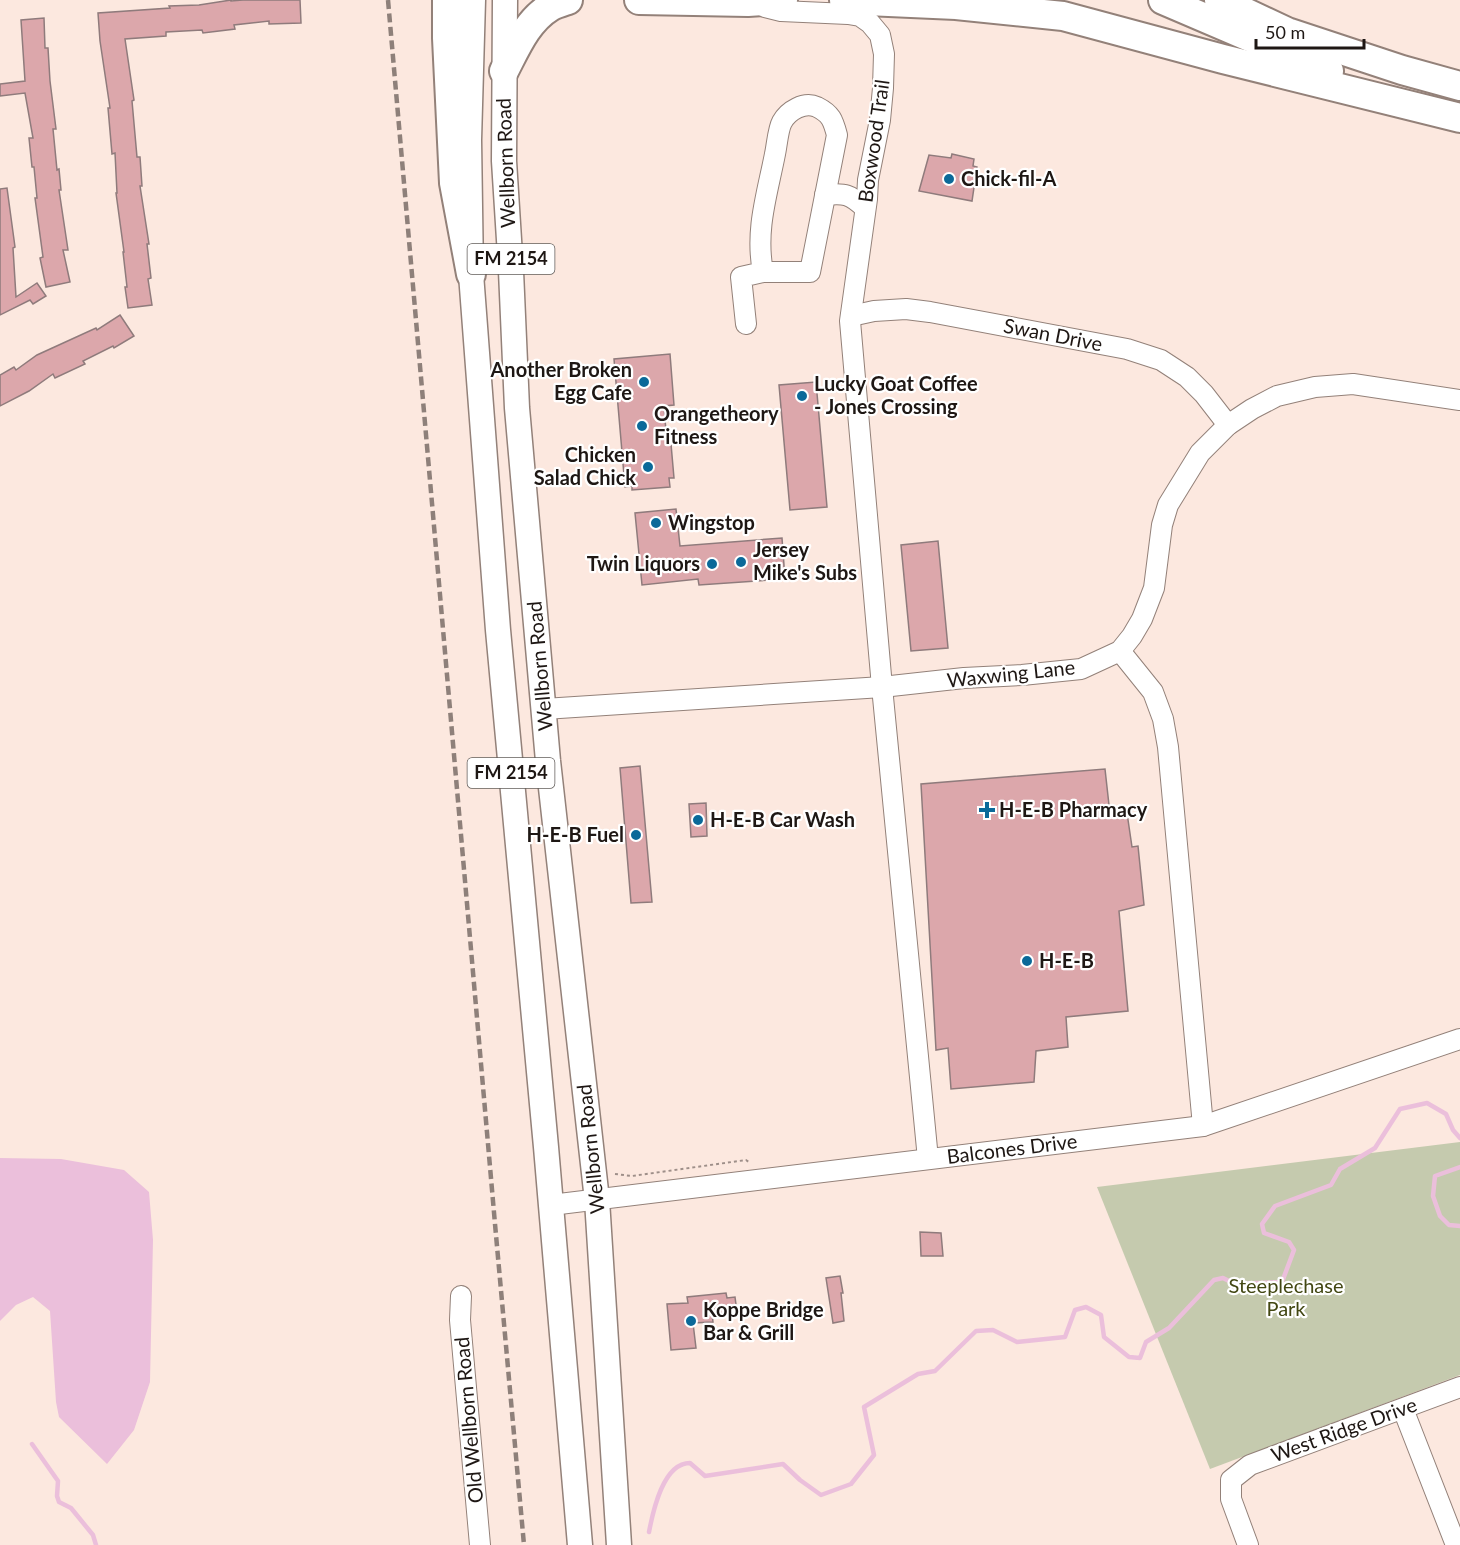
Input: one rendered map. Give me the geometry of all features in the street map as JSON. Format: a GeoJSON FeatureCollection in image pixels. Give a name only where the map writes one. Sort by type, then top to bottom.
{"type":"FeatureCollection","features":[{"type":"Feature","properties":{"kind":"highway"},"geometry":{"type":"LineString","coordinates":[[447,0],[454,183],[471,273]]}},
{"type":"Feature","properties":{"kind":"highway"},"geometry":{"type":"LineString","coordinates":[[504,71],[520,38],[534,20],[551,6],[568,0]]}},
{"type":"Feature","properties":{"kind":"highway"},"geometry":{"type":"LineString","coordinates":[[639,0],[748,2],[783,0]]}},
{"type":"Feature","properties":{"kind":"highway"},"geometry":{"type":"LineString","coordinates":[[844,0],[956,5],[1063,16],[1223,59],[1460,117]]}},
{"type":"Feature","properties":{"kind":"highway"},"geometry":{"type":"LineString","coordinates":[[1163,0],[1346,78],[1460,117]]}},
{"type":"Feature","properties":{"kind":"highway"},"geometry":{"type":"LineString","coordinates":[[1219,0],[1287,32],[1402,70],[1460,86]]}},
{"type":"Feature","properties":{"kind":"main road","name":"Wellborn Road"},"geometry":{"type":"LineString","coordinates":[[473,0],[469,140],[471,273],[498,630],[580,1545]]}},
{"type":"Feature","properties":{"kind":"main road","name":"Wellborn Road"},"geometry":{"type":"LineString","coordinates":[[505,0],[504,160],[517,408],[544,709],[597,1200],[619,1545]]}},
{"type":"Feature","properties":{"kind":"street","name":"Boxwood Trail"},"geometry":{"type":"LineString","coordinates":[[748,2],[781,11],[860,16],[870,23],[880,35],[884,54],[880,120],[868,180],[850,321],[882,687],[928,1159]]}},
{"type":"Feature","properties":{"kind":"street"},"geometry":{"type":"LineString","coordinates":[[746,324],[741,277],[763,272],[810,272],[837,135],[833,120],[823,110],[812,105],[796,107],[782,122],[760,228],[760,255],[763,272]]}},
{"type":"Feature","properties":{"kind":"street"},"geometry":{"type":"LineString","coordinates":[[825,195],[842,194],[866,202]]}},
{"type":"Feature","properties":{"kind":"street","name":"Swan Drive"},"geometry":{"type":"LineString","coordinates":[[851,316],[874,311],[906,309],[1127,349],[1161,360],[1187,377],[1204,394],[1228,425]]}},
{"type":"Feature","properties":{"kind":"street"},"geometry":{"type":"LineString","coordinates":[[1203,1126],[1168,747],[1163,719],[1153,692],[1120,651],[1142,619],[1154,588],[1162,525],[1168,505],[1200,453],[1228,425],[1277,396],[1315,387],[1353,384],[1460,400]]}},
{"type":"Feature","properties":{"kind":"street","name":"Waxwing Lane"},"geometry":{"type":"LineString","coordinates":[[544,709],[882,687],[964,678],[1022,675],[1080,669],[1120,651]]}},
{"type":"Feature","properties":{"kind":"street","name":"Balcones Drive"},"geometry":{"type":"LineString","coordinates":[[551,1205],[1203,1126],[1460,1039]]}},
{"type":"Feature","properties":{"kind":"street","name":"Old Wellborn Road"},"geometry":{"type":"LineString","coordinates":[[461,1296],[460,1320],[480,1545]]}},
{"type":"Feature","properties":{"kind":"street","name":"West Ridge Drive"},"geometry":{"type":"LineString","coordinates":[[1248,1545],[1231,1499],[1231,1480],[1250,1465],[1460,1387]]}},
{"type":"Feature","properties":{"kind":"street"},"geometry":{"type":"LineString","coordinates":[[1403,1409],[1456,1545]]}},
{"type":"Feature","properties":{"kind":"path"},"geometry":{"type":"LineString","coordinates":[[615,1174],[632,1176],[746,1160],[772,1178]]}},
{"type":"Feature","properties":{"kind":"green space","name":"Steeplechase Park"},"geometry":{"type":"Polygon","coordinates":[[[1460,1142],[1460,1375],[1210,1469],[1097,1187],[1460,1142]]]}},
{"type":"Feature","properties":{"kind":"shaded area"},"geometry":{"type":"Polygon","coordinates":[[[0,1158],[61,1159],[124,1170],[149,1192],[153,1240],[150,1382],[134,1430],[107,1464],[59,1417],[50,1311],[33,1297],[16,1305],[0,1321],[0,1158]]]}},
{"type":"Feature","properties":{"kind":"building"},"geometry":{"type":"Polygon","coordinates":[[[231,0],[300,0],[301,23],[269,24],[269,21],[234,25],[235,29],[203,33],[202,30],[166,32],[166,36],[125,39],[134,100],[132,101],[137,157],[140,157],[142,186],[140,186],[149,244],[147,244],[151,278],[148,279],[152,305],[128,308],[124,252],[116,193],[115,153],[112,154],[108,108],[110,108],[98,13],[170,8],[169,6],[199,5],[231,0]]]}},
{"type":"Feature","properties":{"kind":"building"},"geometry":{"type":"Polygon","coordinates":[[[44,18],[45,48],[48,48],[56,129],[53,129],[57,170],[59,169],[61,190],[59,190],[68,250],[63,250],[70,282],[46,287],[40,258],[43,257],[29,138],[33,138],[25,93],[0,96],[0,84],[25,81],[21,20],[44,18]]]}},
{"type":"Feature","properties":{"kind":"building","name":"Chick-fil-A"},"geometry":{"type":"Polygon","coordinates":[[[952,154],[974,159],[973,166],[977,167],[972,201],[919,191],[929,155],[951,158],[952,154]]]}},
{"type":"Feature","properties":{"kind":"building"},"geometry":{"type":"Polygon","coordinates":[[[7,188],[15,247],[13,248],[16,297],[37,283],[46,296],[33,304],[30,300],[0,315],[0,189],[7,188]]]}},
{"type":"Feature","properties":{"kind":"building"},"geometry":{"type":"Polygon","coordinates":[[[120,315],[134,336],[114,348],[113,346],[83,361],[85,364],[55,378],[53,374],[29,391],[0,406],[0,375],[14,367],[16,370],[37,355],[96,328],[97,330],[120,315]]]}},
{"type":"Feature","properties":{"kind":"building"},"geometry":{"type":"Polygon","coordinates":[[[670,354],[674,405],[664,406],[667,444],[671,444],[674,478],[669,478],[670,487],[632,490],[632,486],[625,487],[614,359],[670,354]]]}},
{"type":"Feature","properties":{"kind":"building"},"geometry":{"type":"Polygon","coordinates":[[[816,382],[827,507],[790,510],[779,385],[816,382]]]}},
{"type":"Feature","properties":{"kind":"building"},"geometry":{"type":"Polygon","coordinates":[[[676,509],[680,546],[782,538],[785,579],[699,585],[698,579],[642,585],[635,513],[676,509]]]}},
{"type":"Feature","properties":{"kind":"building"},"geometry":{"type":"Polygon","coordinates":[[[938,541],[948,648],[911,651],[901,545],[938,541]]]}},
{"type":"Feature","properties":{"kind":"building","name":"H-E-B Fuel"},"geometry":{"type":"Polygon","coordinates":[[[640,766],[652,902],[631,903],[620,768],[640,766]]]}},
{"type":"Feature","properties":{"kind":"building","name":"H-E-B"},"geometry":{"type":"Polygon","coordinates":[[[1105,769],[1110,814],[1127,813],[1132,847],[1138,846],[1144,905],[1119,911],[1128,1011],[1066,1017],[1068,1047],[1036,1051],[1034,1082],[951,1089],[948,1048],[936,1050],[921,784],[1105,769]]]}},
{"type":"Feature","properties":{"kind":"building","name":"H-E-B Car Wash"},"geometry":{"type":"Polygon","coordinates":[[[706,803],[707,836],[691,837],[689,804],[706,803]]]}},
{"type":"Feature","properties":{"kind":"building"},"geometry":{"type":"Polygon","coordinates":[[[920,1232],[941,1233],[943,1256],[921,1256],[920,1232]]]}},
{"type":"Feature","properties":{"kind":"building"},"geometry":{"type":"Polygon","coordinates":[[[840,1276],[844,1321],[833,1323],[826,1278],[840,1276]]]}},
{"type":"Feature","properties":{"kind":"building","name":"Koppe Bridge Bar & Grill"},"geometry":{"type":"Polygon","coordinates":[[[726,1293],[727,1298],[735,1297],[737,1312],[712,1314],[713,1322],[693,1323],[696,1348],[671,1350],[667,1304],[688,1303],[687,1297],[726,1293]]]}},
{"type":"Feature","properties":{"kind":"waterway"},"geometry":{"type":"LineString","coordinates":[[649,1532],[653,1512],[666,1479],[681,1465],[690,1463],[705,1476],[783,1464],[821,1495],[851,1484],[874,1455],[864,1407],[918,1374],[935,1371],[976,1331],[993,1330],[1017,1342],[1065,1337],[1075,1310],[1086,1307],[1101,1315],[1104,1337],[1129,1357],[1140,1358],[1146,1342],[1169,1328],[1214,1280],[1223,1278],[1235,1284],[1282,1282],[1294,1250],[1289,1242],[1264,1233],[1262,1224],[1275,1206],[1331,1185],[1340,1169],[1375,1148],[1400,1109],[1427,1103],[1446,1114],[1453,1130],[1460,1138]]}},
{"type":"Feature","properties":{"kind":"waterway"},"geometry":{"type":"LineString","coordinates":[[1460,1167],[1435,1176],[1433,1196],[1440,1216],[1449,1225],[1460,1226]]}},
{"type":"Feature","properties":{"kind":"waterway"},"geometry":{"type":"LineString","coordinates":[[32,1444],[58,1481],[59,1502],[71,1508],[93,1535],[96,1545]]}},
{"type":"Feature","properties":{"kind":"railway"},"geometry":{"type":"LineString","coordinates":[[388,0],[524,1545]]}},
{"type":"Feature","properties":{"kind":"place","name":"Chick-fil-A"},"geometry":{"type":"Point","coordinates":[949,179]}},
{"type":"Feature","properties":{"kind":"place","name":"Another Broken Egg Cafe"},"geometry":{"type":"Point","coordinates":[644,382]}},
{"type":"Feature","properties":{"kind":"place","name":"Lucky Goat Coffee - Jones Crossing"},"geometry":{"type":"Point","coordinates":[802,396]}},
{"type":"Feature","properties":{"kind":"place","name":"Orangetheory Fitness"},"geometry":{"type":"Point","coordinates":[642,426]}},
{"type":"Feature","properties":{"kind":"place","name":"Chicken Salad Chick"},"geometry":{"type":"Point","coordinates":[648,467]}},
{"type":"Feature","properties":{"kind":"place","name":"Wingstop"},"geometry":{"type":"Point","coordinates":[656,523]}},
{"type":"Feature","properties":{"kind":"place","name":"Jersey Mike's Subs"},"geometry":{"type":"Point","coordinates":[741,562]}},
{"type":"Feature","properties":{"kind":"place","name":"Twin Liquors"},"geometry":{"type":"Point","coordinates":[712,564]}},
{"type":"Feature","properties":{"kind":"place","name":"H-E-B Pharmacy"},"geometry":{"type":"Point","coordinates":[987,810]}},
{"type":"Feature","properties":{"kind":"place","name":"H-E-B Car Wash"},"geometry":{"type":"Point","coordinates":[698,820]}},
{"type":"Feature","properties":{"kind":"place","name":"H-E-B Fuel"},"geometry":{"type":"Point","coordinates":[636,835]}},
{"type":"Feature","properties":{"kind":"place","name":"H-E-B"},"geometry":{"type":"Point","coordinates":[1027,961]}},
{"type":"Feature","properties":{"kind":"place","name":"Koppe Bridge Bar & Grill"},"geometry":{"type":"Point","coordinates":[691,1321]}}]}
